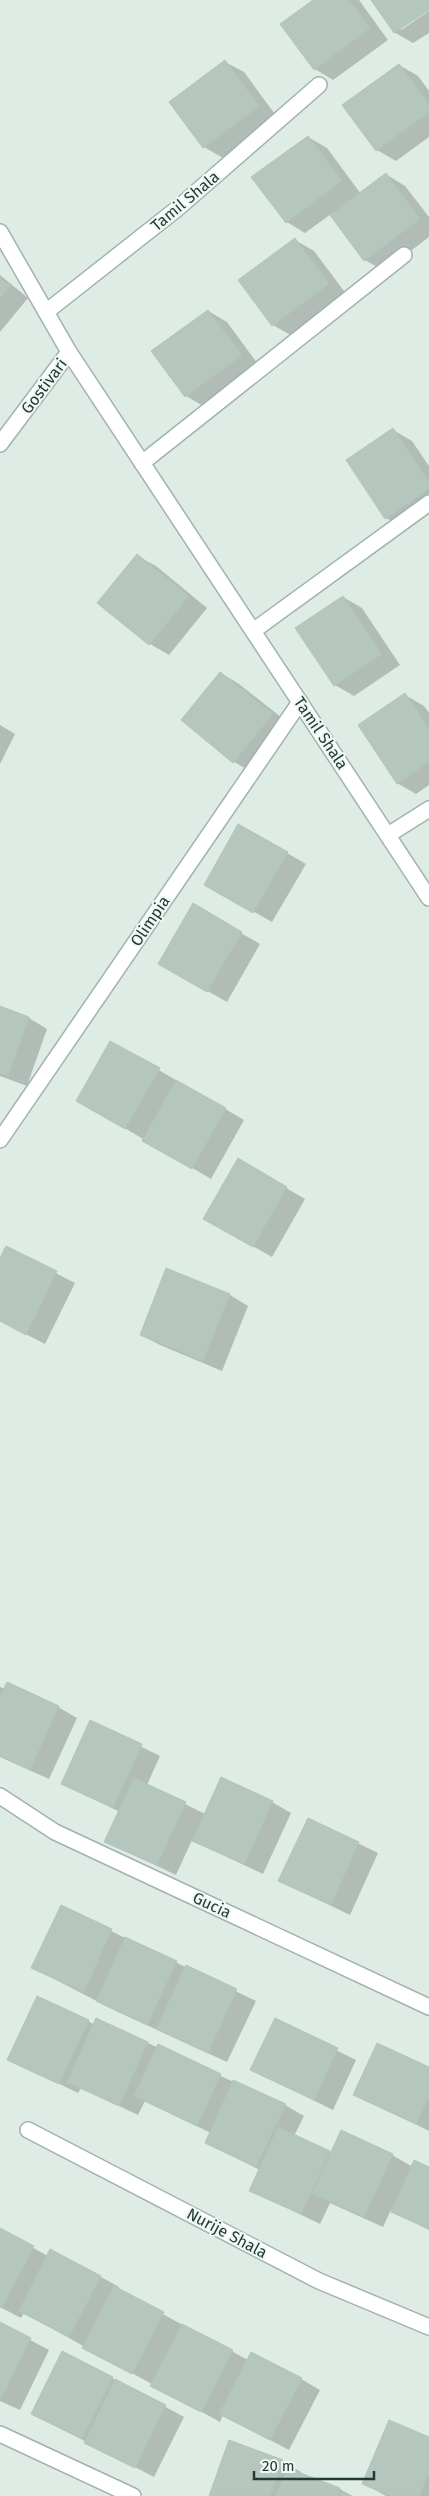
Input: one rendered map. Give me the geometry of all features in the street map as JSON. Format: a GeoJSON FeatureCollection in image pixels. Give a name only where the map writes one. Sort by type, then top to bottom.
{"type":"FeatureCollection","features":[{"type":"Feature","properties":{"kind":"street","name":"Tamil Shala"},"geometry":{"type":"LineString","coordinates":[[46,312],[178,208],[319,85]]}},
{"type":"Feature","properties":{"kind":"street","name":"Tamil Shala"},"geometry":{"type":"LineString","coordinates":[[0,232],[69,352],[429,898]]}},
{"type":"Feature","properties":{"kind":"street"},"geometry":{"type":"LineString","coordinates":[[142,463],[404,255]]}},
{"type":"Feature","properties":{"kind":"street","name":"Gostivari"},"geometry":{"type":"LineString","coordinates":[[0,444],[69,352]]}},
{"type":"Feature","properties":{"kind":"street"},"geometry":{"type":"LineString","coordinates":[[253,631],[429,503]]}},
{"type":"Feature","properties":{"kind":"street","name":"Olimpia"},"geometry":{"type":"LineString","coordinates":[[0,1140],[300,702]]}},
{"type":"Feature","properties":{"kind":"street"},"geometry":{"type":"LineString","coordinates":[[388,835],[429,809]]}},
{"type":"Feature","properties":{"kind":"street","name":"Gucia"},"geometry":{"type":"LineString","coordinates":[[0,1796],[55,1832],[429,2007]]}},
{"type":"Feature","properties":{"kind":"street","name":"Nurije Shala"},"geometry":{"type":"LineString","coordinates":[[28,2130],[319,2282],[429,2327]]}},
{"type":"Feature","properties":{"kind":"street"},"geometry":{"type":"LineString","coordinates":[[0,2434],[133,2496]]}},
{"type":"Feature","properties":{"kind":"building"},"geometry":{"type":"Polygon","coordinates":[[[313,0],[349,0],[370,28],[314,70],[280,24],[313,0]]]}},
{"type":"Feature","properties":{"kind":"building"},"geometry":{"type":"Polygon","coordinates":[[[371,0],[429,0],[429,10],[394,33],[371,0]]]}},
{"type":"Feature","properties":{"kind":"building"},"geometry":{"type":"Polygon","coordinates":[[[225,60],[259,106],[203,148],[169,102],[225,60]]]}},
{"type":"Feature","properties":{"kind":"building"},"geometry":{"type":"Polygon","coordinates":[[[399,64],[429,104],[429,112],[376,151],[342,105],[399,64]]]}},
{"type":"Feature","properties":{"kind":"building"},"geometry":{"type":"Polygon","coordinates":[[[308,136],[342,181],[286,223],[251,177],[308,136]]]}},
{"type":"Feature","properties":{"kind":"building"},"geometry":{"type":"Polygon","coordinates":[[[386,173],[420,219],[364,261],[330,215],[386,173]]]}},
{"type":"Feature","properties":{"kind":"building"},"geometry":{"type":"Polygon","coordinates":[[[295,238],[329,284],[272,326],[238,280],[295,238]]]}},
{"type":"Feature","properties":{"kind":"building"},"geometry":{"type":"Polygon","coordinates":[[[0,278],[10,286],[0,298],[0,278]]]}},
{"type":"Feature","properties":{"kind":"building"},"geometry":{"type":"Polygon","coordinates":[[[208,310],[242,355],[185,397],[151,351],[208,310]]]}},
{"type":"Feature","properties":{"kind":"building"},"geometry":{"type":"Polygon","coordinates":[[[393,428],[429,482],[429,489],[385,519],[346,460],[393,428]]]}},
{"type":"Feature","properties":{"kind":"building"},"geometry":{"type":"Polygon","coordinates":[[[137,554],[189,596],[149,645],[97,603],[137,554]]]}},
{"type":"Feature","properties":{"kind":"building"},"geometry":{"type":"Polygon","coordinates":[[[343,596],[382,654],[334,686],[295,628],[343,596]]]}},
{"type":"Feature","properties":{"kind":"building"},"geometry":{"type":"Polygon","coordinates":[[[220,672],[273,714],[233,763],[181,720],[220,672]]]}},
{"type":"Feature","properties":{"kind":"building"},"geometry":{"type":"Polygon","coordinates":[[[405,693],[429,729],[429,762],[397,784],[358,725],[405,693]]]}},
{"type":"Feature","properties":{"kind":"building"},"geometry":{"type":"Polygon","coordinates":[[[238,824],[288,852],[253,913],[204,885],[238,824]]]}},
{"type":"Feature","properties":{"kind":"building"},"geometry":{"type":"Polygon","coordinates":[[[193,903],[242,932],[207,992],[158,964],[193,903]]]}},
{"type":"Feature","properties":{"kind":"building"},"geometry":{"type":"Polygon","coordinates":[[[0,1006],[29,1017],[8,1076],[0,1073],[0,1006]]]}},
{"type":"Feature","properties":{"kind":"building"},"geometry":{"type":"Polygon","coordinates":[[[110,1041],[160,1068],[125,1129],[76,1101],[110,1041]]]}},
{"type":"Feature","properties":{"kind":"building"},"geometry":{"type":"Polygon","coordinates":[[[176,1080],[226,1108],[192,1169],[142,1141],[176,1080]]]}},
{"type":"Feature","properties":{"kind":"building"},"geometry":{"type":"Polygon","coordinates":[[[238,1158],[287,1187],[253,1247],[203,1219],[238,1158]]]}},
{"type":"Feature","properties":{"kind":"building"},"geometry":{"type":"Polygon","coordinates":[[[6,1246],[57,1271],[26,1335],[0,1321],[0,1258],[6,1246]]]}},
{"type":"Feature","properties":{"kind":"building"},"geometry":{"type":"Polygon","coordinates":[[[166,1268],[230,1294],[203,1361],[140,1335],[166,1268]]]}},
{"type":"Feature","properties":{"kind":"building"},"geometry":{"type":"Polygon","coordinates":[[[7,1682],[59,1706],[30,1770],[0,1756],[0,1697],[7,1682]]]}},
{"type":"Feature","properties":{"kind":"building"},"geometry":{"type":"Polygon","coordinates":[[[90,1720],[142,1744],[113,1808],[61,1784],[90,1720]]]}},
{"type":"Feature","properties":{"kind":"building"},"geometry":{"type":"Polygon","coordinates":[[[221,1777],[273,1801],[244,1864],[192,1841],[221,1777]]]}},
{"type":"Feature","properties":{"kind":"building"},"geometry":{"type":"Polygon","coordinates":[[[134,1778],[186,1802],[157,1865],[104,1842],[134,1778]]]}},
{"type":"Feature","properties":{"kind":"building"},"geometry":{"type":"Polygon","coordinates":[[[308,1818],[359,1842],[331,1905],[278,1881],[308,1818]]]}},
{"type":"Feature","properties":{"kind":"building"},"geometry":{"type":"Polygon","coordinates":[[[61,1905],[112,1929],[84,1992],[31,1968],[61,1905]]]}},
{"type":"Feature","properties":{"kind":"building"},"geometry":{"type":"Polygon","coordinates":[[[125,1937],[177,1961],[147,2025],[96,2001],[125,1937]]]}},
{"type":"Feature","properties":{"kind":"building"},"geometry":{"type":"Polygon","coordinates":[[[186,1965],[237,1989],[208,2053],[156,2029],[186,1965]]]}},
{"type":"Feature","properties":{"kind":"building"},"geometry":{"type":"Polygon","coordinates":[[[37,1996],[89,2020],[59,2084],[7,2060],[37,1996]]]}},
{"type":"Feature","properties":{"kind":"building"},"geometry":{"type":"Polygon","coordinates":[[[96,2018],[148,2042],[119,2106],[67,2082],[96,2018]]]}},
{"type":"Feature","properties":{"kind":"building"},"geometry":{"type":"Polygon","coordinates":[[[275,2018],[338,2048],[314,2100],[250,2070],[275,2018]]]}},
{"type":"Feature","properties":{"kind":"building"},"geometry":{"type":"Polygon","coordinates":[[[377,2043],[429,2067],[429,2097],[416,2124],[353,2095],[377,2043]]]}},
{"type":"Feature","properties":{"kind":"building"},"geometry":{"type":"Polygon","coordinates":[[[158,2044],[221,2074],[197,2126],[134,2096],[158,2044]]]}},
{"type":"Feature","properties":{"kind":"building"},"geometry":{"type":"Polygon","coordinates":[[[233,2080],[286,2104],[256,2167],[205,2143],[233,2080]]]}},
{"type":"Feature","properties":{"kind":"building"},"geometry":{"type":"Polygon","coordinates":[[[278,2127],[330,2151],[301,2214],[249,2191],[278,2127]]]}},
{"type":"Feature","properties":{"kind":"building"},"geometry":{"type":"Polygon","coordinates":[[[341,2130],[393,2154],[364,2217],[312,2194],[341,2130]]]}},
{"type":"Feature","properties":{"kind":"building"},"geometry":{"type":"Polygon","coordinates":[[[414,2160],[429,2167],[429,2229],[391,2212],[414,2160]]]}},
{"type":"Feature","properties":{"kind":"building"},"geometry":{"type":"Polygon","coordinates":[[[0,2228],[34,2246],[2,2308],[0,2307],[0,2228]]]}},
{"type":"Feature","properties":{"kind":"building"},"geometry":{"type":"Polygon","coordinates":[[[50,2249],[101,2276],[69,2337],[19,2311],[50,2249]]]}},
{"type":"Feature","properties":{"kind":"building"},"geometry":{"type":"Polygon","coordinates":[[[114,2286],[164,2312],[132,2374],[82,2348],[114,2286]]]}},
{"type":"Feature","properties":{"kind":"building"},"geometry":{"type":"Polygon","coordinates":[[[0,2322],[31,2338],[0,2401],[0,2322]]]}},
{"type":"Feature","properties":{"kind":"building"},"geometry":{"type":"Polygon","coordinates":[[[182,2324],[233,2350],[201,2412],[150,2386],[182,2324]]]}},
{"type":"Feature","properties":{"kind":"building"},"geometry":{"type":"Polygon","coordinates":[[[62,2351],[113,2377],[82,2439],[31,2414],[62,2351]]]}},
{"type":"Feature","properties":{"kind":"building"},"geometry":{"type":"Polygon","coordinates":[[[251,2352],[302,2378],[270,2440],[219,2414],[251,2352]]]}},
{"type":"Feature","properties":{"kind":"building"},"geometry":{"type":"Polygon","coordinates":[[[115,2379],[166,2405],[135,2468],[84,2443],[115,2379]]]}},
{"type":"Feature","properties":{"kind":"building"},"geometry":{"type":"Polygon","coordinates":[[[389,2420],[429,2437],[429,2472],[419,2496],[391,2496],[362,2484],[389,2420]]]}},
{"type":"Feature","properties":{"kind":"building"},"geometry":{"type":"Polygon","coordinates":[[[229,2440],[283,2460],[270,2496],[209,2496],[229,2440]]]}},
{"type":"Feature","properties":{"kind":"building"},"geometry":{"type":"Polygon","coordinates":[[[287,2468],[340,2488],[337,2496],[276,2496],[287,2468]]]}},
{"type":"Feature","properties":{"kind":"building"},"geometry":{"type":"Polygon","coordinates":[[[341,2492],[352,2496],[339,2496],[341,2492]]]}}]}
